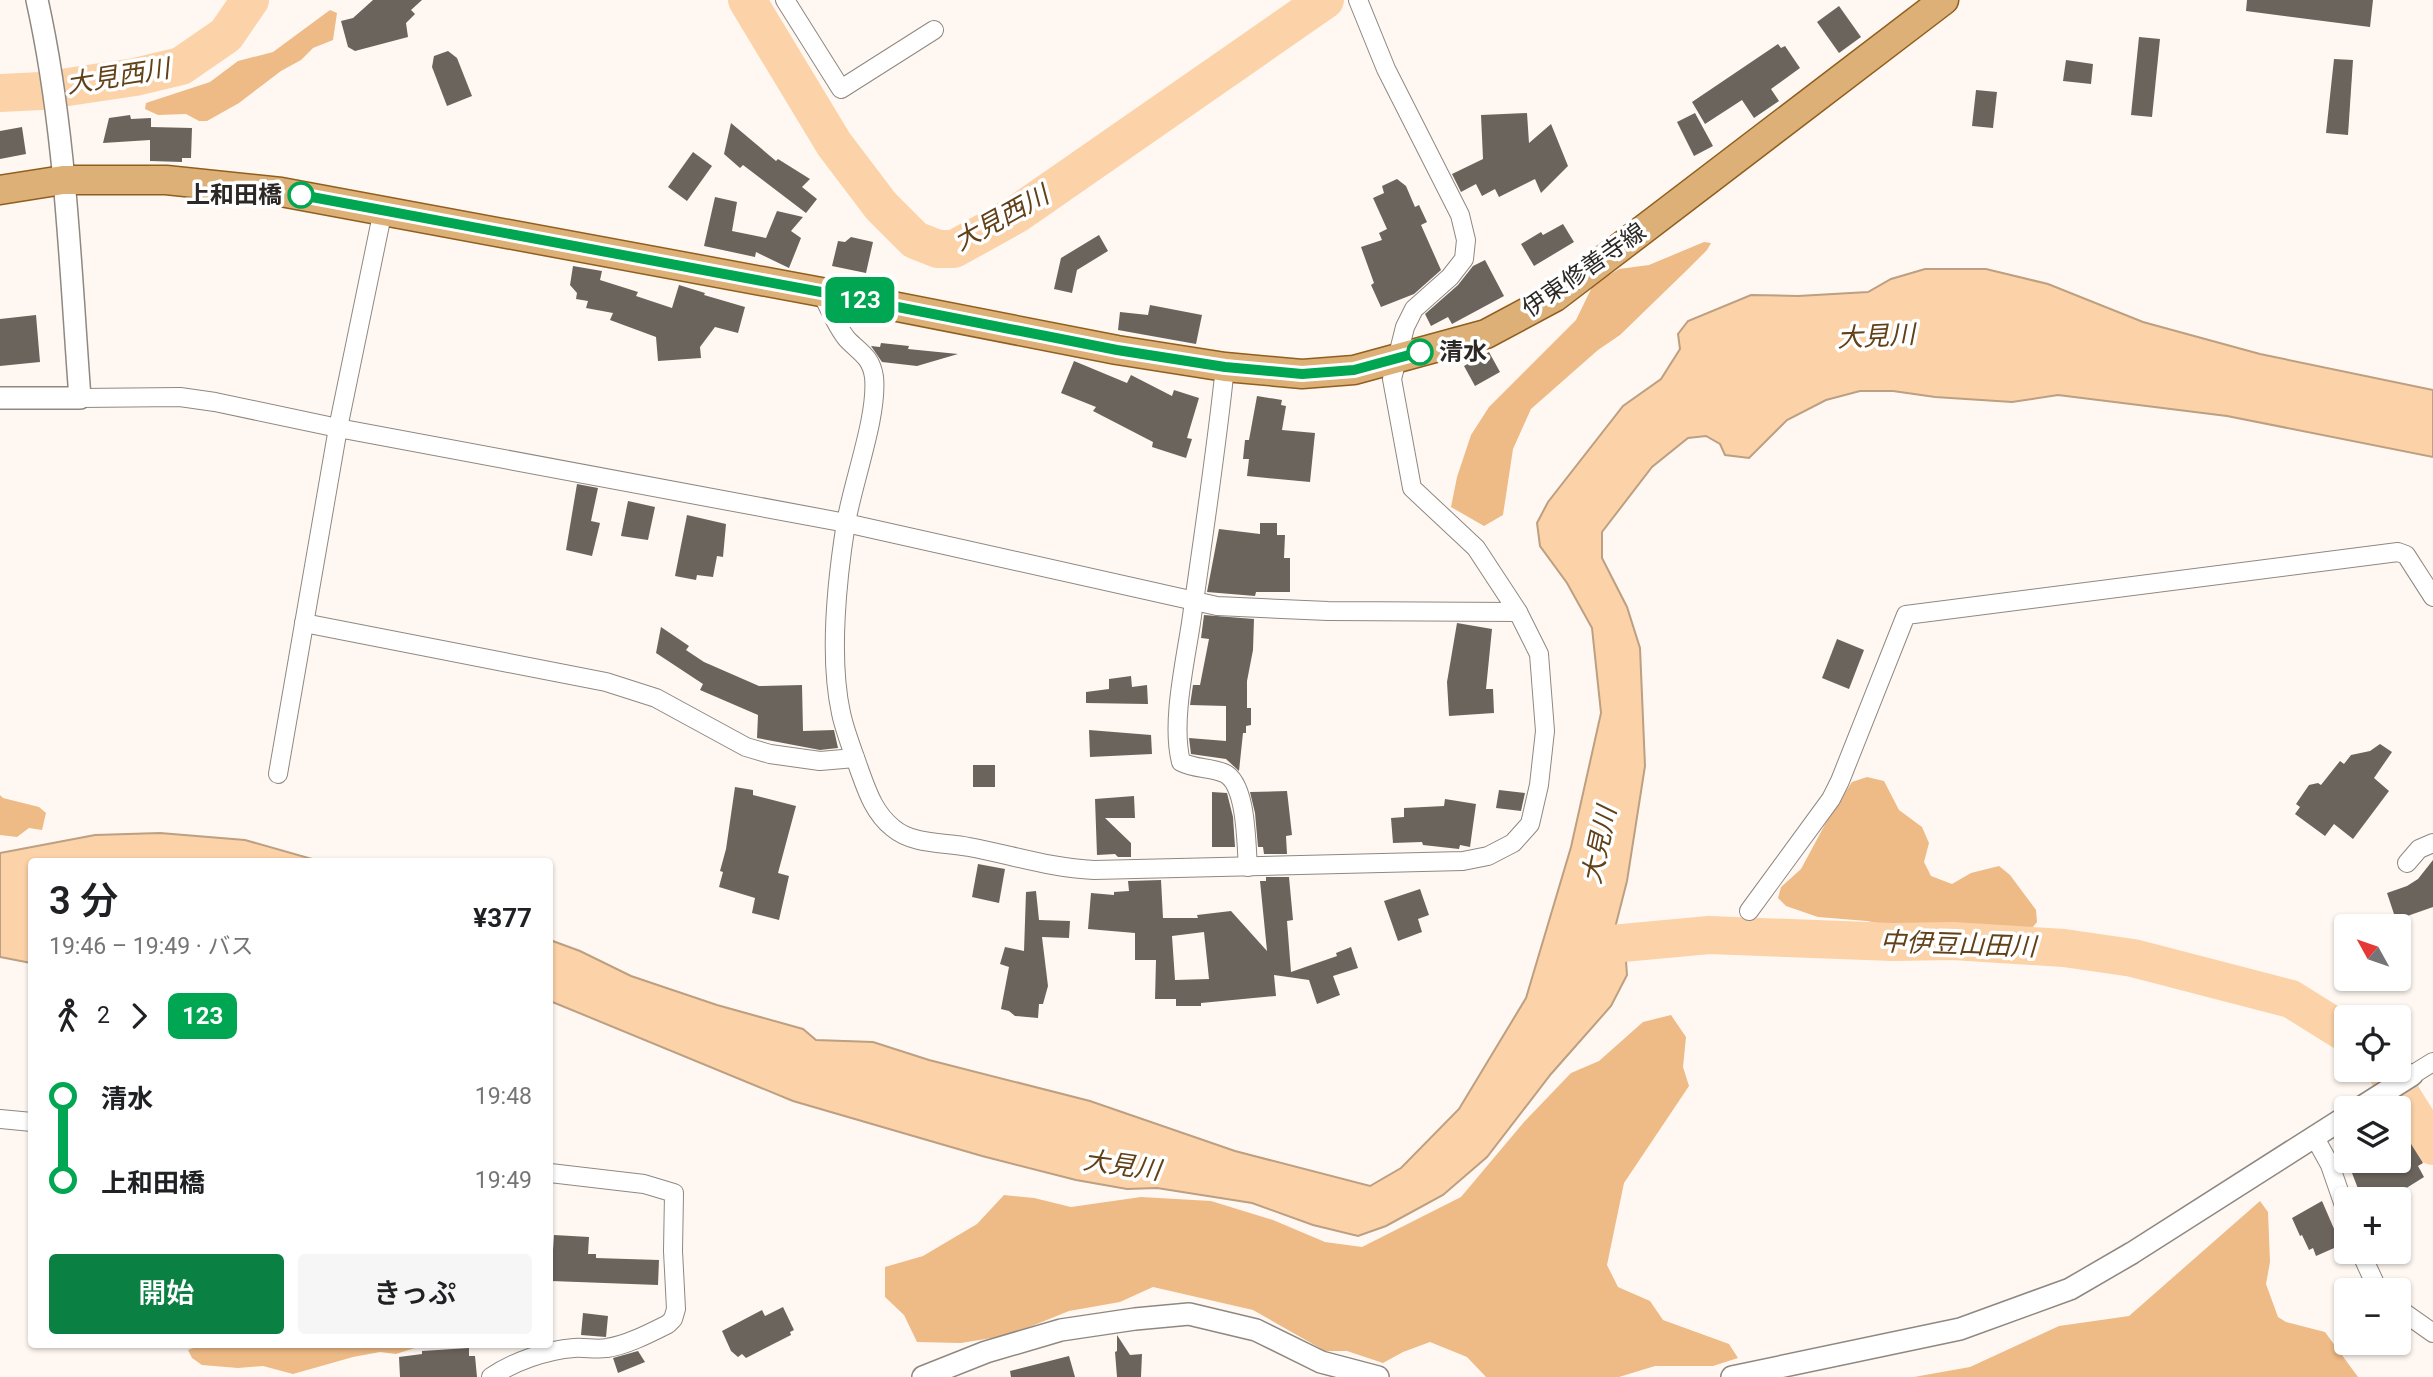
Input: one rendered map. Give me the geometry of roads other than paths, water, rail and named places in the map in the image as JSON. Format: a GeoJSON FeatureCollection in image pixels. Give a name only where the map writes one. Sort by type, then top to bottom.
{"type":"FeatureCollection","features":[{"type":"Feature","properties":{"kind":"main road","name":"伊東修善寺線"},"geometry":{"type":"LineString","coordinates":[[0,190],[63,180],[166,180],[281,192],[1117,350],[1225,367],[1302,374],[1354,370],[1486,334],[1555,297],[1944,0]]}},
{"type":"Feature","properties":{"kind":"street"},"geometry":{"type":"LineString","coordinates":[[37,0],[49,54],[56,115],[80,398]]}},
{"type":"Feature","properties":{"kind":"street"},"geometry":{"type":"LineString","coordinates":[[785,0],[841,89],[934,30]]}},
{"type":"Feature","properties":{"kind":"street"},"geometry":{"type":"LineString","coordinates":[[821,292],[847,338],[865,354],[874,375],[871,416],[846,523],[836,618],[837,675],[841,714],[868,795],[878,812],[892,827],[905,836],[967,846],[1063,869],[1094,870],[1463,861],[1488,856],[1513,843],[1530,824],[1539,785],[1545,731],[1539,654],[1518,612],[1476,548],[1412,488],[1392,379],[1405,327],[1414,309],[1464,259],[1466,240],[1460,215],[1386,69],[1360,7]]}},
{"type":"Feature","properties":{"kind":"street"},"geometry":{"type":"LineString","coordinates":[[278,774],[338,428],[383,210]]}},
{"type":"Feature","properties":{"kind":"street"},"geometry":{"type":"LineString","coordinates":[[1225,367],[1213,477],[1180,701],[1178,751],[1181,762],[1191,767],[1223,772],[1236,783],[1240,795],[1248,867]]}},
{"type":"Feature","properties":{"kind":"street"},"geometry":{"type":"LineString","coordinates":[[0,398],[180,397],[215,402],[338,428],[846,523],[1217,606],[1328,611],[1518,612]]}},
{"type":"Feature","properties":{"kind":"street"},"geometry":{"type":"LineString","coordinates":[[1749,911],[1831,799],[1906,615],[2398,552],[2406,555],[2433,597]]}},
{"type":"Feature","properties":{"kind":"street"},"geometry":{"type":"LineString","coordinates":[[304,623],[606,682],[656,698],[746,747],[770,754],[820,761],[855,758]]}},
{"type":"Feature","properties":{"kind":"street"},"geometry":{"type":"LineString","coordinates":[[2407,863],[2419,849],[2433,843]]}},
{"type":"Feature","properties":{"kind":"street"},"geometry":{"type":"LineString","coordinates":[[2379,1096],[2433,1062]]}},
{"type":"Feature","properties":{"kind":"street"},"geometry":{"type":"LineString","coordinates":[[0,1119],[28,1122]]}},
{"type":"Feature","properties":{"kind":"street"},"geometry":{"type":"LineString","coordinates":[[1732,1377],[1960,1329],[2070,1289],[2132,1253],[2334,1124]]}},
{"type":"Feature","properties":{"kind":"street"},"geometry":{"type":"LineString","coordinates":[[2314,1136],[2330,1165],[2338,1187]]}},
{"type":"Feature","properties":{"kind":"street"},"geometry":{"type":"LineString","coordinates":[[491,1377],[551,1352],[619,1345],[668,1324],[673,1319],[676,1309],[674,1193],[644,1184],[553,1173]]}},
{"type":"Feature","properties":{"kind":"street"},"geometry":{"type":"LineString","coordinates":[[923,1377],[982,1353],[1061,1330],[1189,1314],[1256,1329],[1321,1362],[1378,1377]]}},
{"type":"Feature","properties":{"kind":"street"},"geometry":{"type":"LineString","coordinates":[[2411,1317],[2433,1333]]}},
{"type":"Feature","properties":{"kind":"water","name":"大見川"},"geometry":{"type":"Polygon","coordinates":[[[1925,269],[1986,269],[2048,284],[2143,322],[2260,354],[2433,390],[2433,457],[2227,416],[2058,395],[2012,402],[1935,397],[1893,391],[1860,391],[1826,400],[1787,420],[1749,458],[1725,455],[1720,444],[1706,436],[1688,438],[1652,467],[1602,532],[1602,558],[1627,607],[1640,648],[1645,766],[1627,881],[1615,928],[1626,961],[1627,975],[1611,1006],[1551,1074],[1487,1157],[1443,1195],[1386,1226],[1358,1236],[1313,1225],[1252,1203],[1157,1188],[1127,1189],[1076,1180],[982,1156],[793,1101],[553,1002],[553,941],[631,976],[717,1005],[803,1029],[816,1040],[873,1042],[929,1060],[1090,1101],[1235,1151],[1370,1186],[1401,1168],[1459,1109],[1526,998],[1571,847],[1601,713],[1592,628],[1567,583],[1540,546],[1537,523],[1548,502],[1623,406],[1661,379],[1680,349],[1678,334],[1688,321],[1751,295],[1798,296],[1868,292],[1891,279],[1925,269]]]}},
{"type":"Feature","properties":{"kind":"water"},"geometry":{"type":"Polygon","coordinates":[[[160,833],[245,840],[308,858],[28,858],[28,962],[0,957],[0,853],[95,835],[160,833]]]}},
{"type":"Feature","properties":{"kind":"waterway","name":"大見西川"},"geometry":{"type":"LineString","coordinates":[[0,93],[41,91],[135,77],[181,66],[226,35],[250,0]]}},
{"type":"Feature","properties":{"kind":"waterway","name":"大見西川"},"geometry":{"type":"LineString","coordinates":[[747,0],[834,144],[881,206],[915,240],[938,249],[954,249],[1017,214],[1325,0]]}},
{"type":"Feature","properties":{"kind":"waterway","name":"中伊豆山田川"},"geometry":{"type":"LineString","coordinates":[[1570,958],[1601,945],[1709,935],[1893,942],[1953,941],[2064,948],[2133,958],[2291,999],[2334,1026]]}},
{"type":"Feature","properties":{"kind":"waterway","name":"中伊豆山田川"},"geometry":{"type":"LineString","coordinates":[[2393,1082],[2433,1146]]}},
{"type":"Feature","properties":{"kind":"place","name":"上和田橋"},"geometry":{"type":"Point","coordinates":[301,195]}},
{"type":"Feature","properties":{"kind":"place","name":"清水"},"geometry":{"type":"Point","coordinates":[1420,352]}}]}
